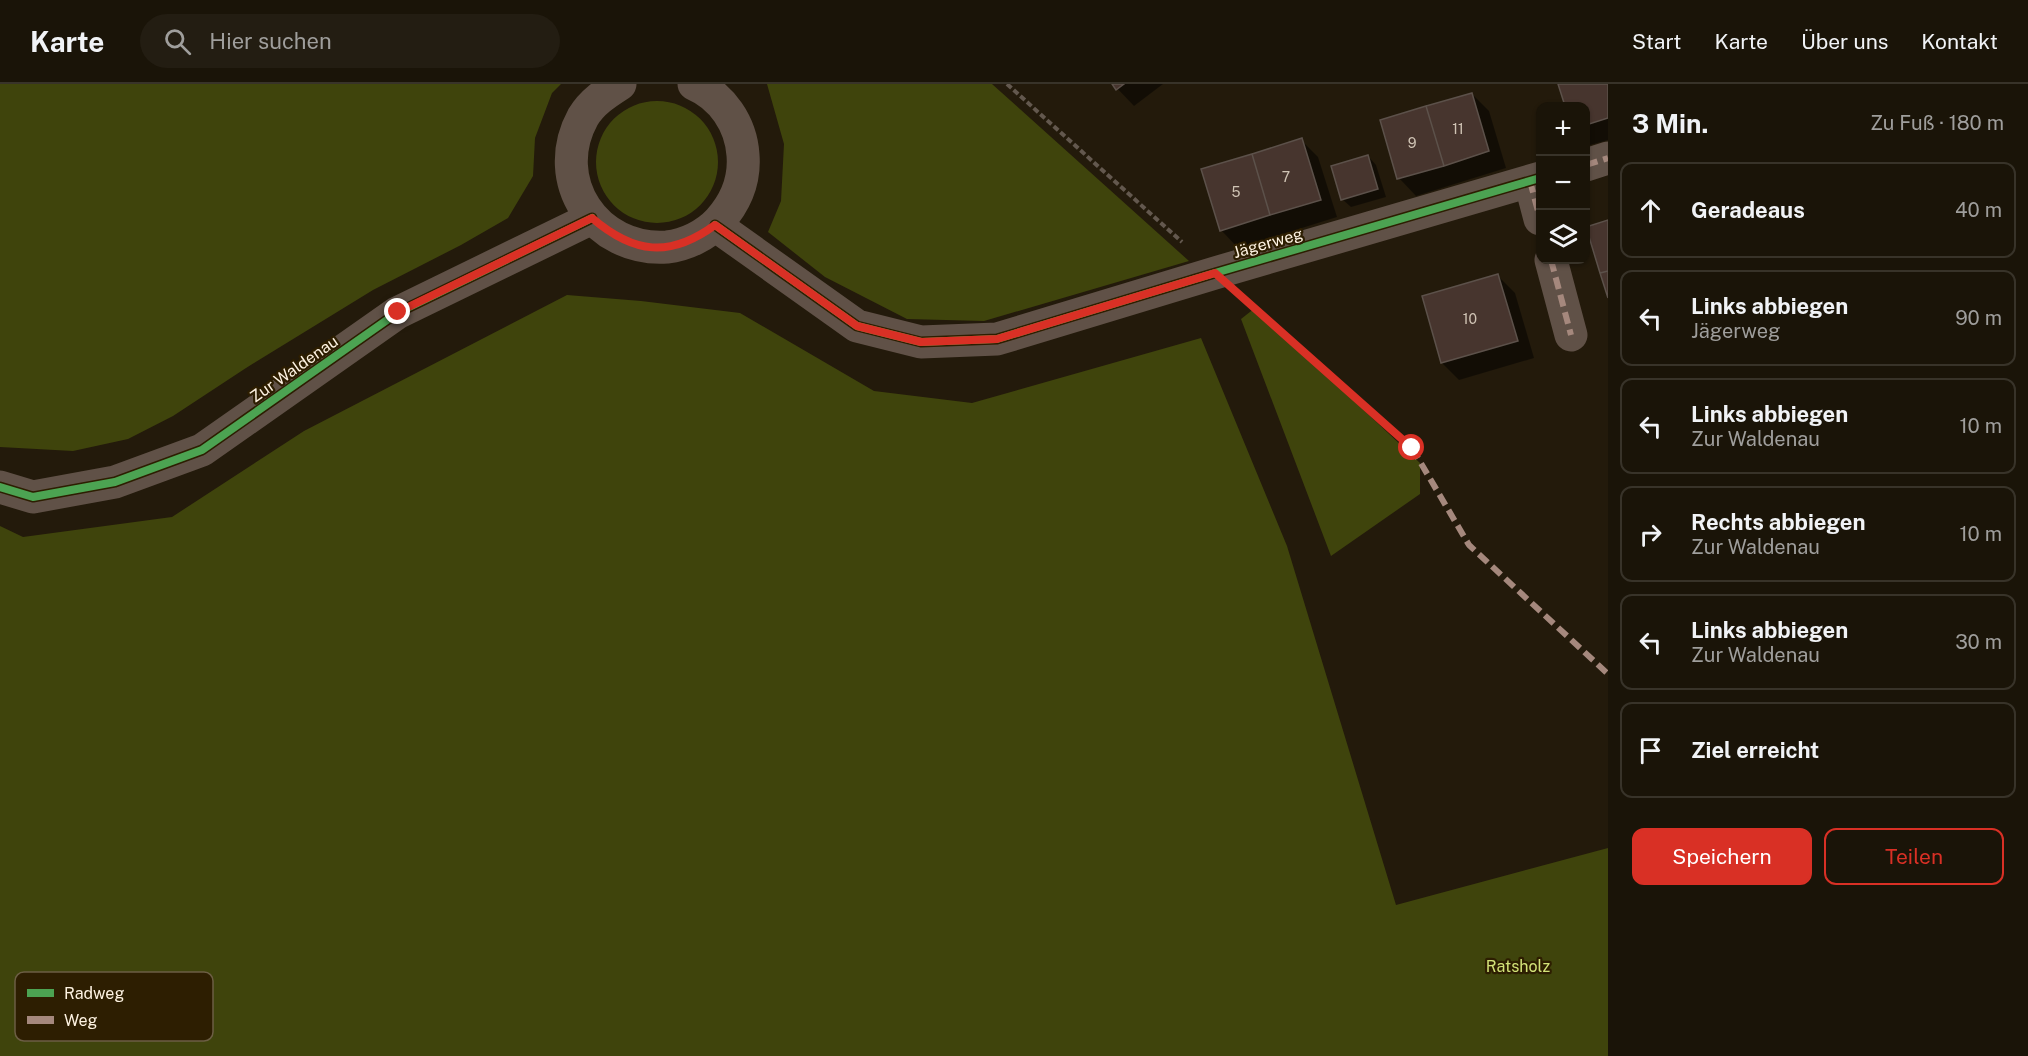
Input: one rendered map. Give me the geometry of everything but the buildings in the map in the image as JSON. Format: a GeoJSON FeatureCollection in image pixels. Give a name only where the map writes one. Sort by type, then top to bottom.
{"type":"FeatureCollection","features":[{"type":"Feature","properties":{"kind":"street"},"geometry":{"type":"LineString","coordinates":[[620,84],[601,96],[584,117],[573,142],[571,169],[578,195],[592,218],[609,233],[630,243],[652,248],[675,246],[697,238],[715,225],[728,210],[738,193],[743,173],[743,153],[739,134],[731,116],[719,100],[701,85]]}},
{"type":"Feature","properties":{"kind":"street"},"geometry":{"type":"LineString","coordinates":[[1590,164],[1608,158]]}},
{"type":"Feature","properties":{"kind":"street","name":"Jägerweg"},"geometry":{"type":"LineString","coordinates":[[715,225],[857,326],[921,342],[997,339],[1535,179],[1539,210]]}},
{"type":"Feature","properties":{"kind":"street","name":"Zur Waldenau"},"geometry":{"type":"LineString","coordinates":[[0,487],[33,497],[115,482],[202,450],[398,312],[592,218]]}},
{"type":"Feature","properties":{"kind":"street"},"geometry":{"type":"LineString","coordinates":[[1552,264],[1571,335]]}},
{"type":"Feature","properties":{"kind":"path"},"geometry":{"type":"LineString","coordinates":[[1007,84],[1412,448]]}},
{"type":"Feature","properties":{"kind":"green space"},"geometry":{"type":"Polygon","coordinates":[[[0,84],[561,84],[552,93],[535,138],[533,176],[508,218],[373,290],[173,416],[128,439],[73,451],[0,447],[0,84]]]}},
{"type":"Feature","properties":{"kind":"green space"},"geometry":{"type":"Polygon","coordinates":[[[767,84],[992,84],[1189,261],[984,321],[907,319],[825,277],[768,232],[781,201],[784,144],[767,84]]]}},
{"type":"Feature","properties":{"kind":"green space"},"geometry":{"type":"Polygon","coordinates":[[[657,101],[680,106],[691,111],[700,119],[708,128],[713,139],[718,162],[713,185],[708,196],[700,205],[691,213],[680,218],[657,223],[634,218],[623,213],[614,205],[606,196],[601,185],[596,162],[601,139],[606,128],[614,119],[623,111],[634,106],[657,101]]]}},
{"type":"Feature","properties":{"kind":"green space","name":"Ratsholz"},"geometry":{"type":"Polygon","coordinates":[[[567,295],[740,313],[874,391],[972,403],[1201,338],[1287,546],[1396,905],[1608,848],[1608,1056],[0,1056],[0,526],[23,537],[172,517],[304,431],[567,295]]]}},
{"type":"Feature","properties":{"kind":"green space"},"geometry":{"type":"Polygon","coordinates":[[[1255,308],[1420,463],[1420,494],[1331,556],[1241,319],[1255,308]]]}},
{"type":"Feature","properties":{"kind":"marked path"},"geometry":{"type":"LineString","coordinates":[[1590,164],[1608,158]]}},
{"type":"Feature","properties":{"kind":"marked path"},"geometry":{"type":"LineString","coordinates":[[1530,181],[1538,210]]}},
{"type":"Feature","properties":{"kind":"marked path"},"geometry":{"type":"LineString","coordinates":[[1552,264],[1571,335]]}},
{"type":"Feature","properties":{"kind":"marked path"},"geometry":{"type":"LineString","coordinates":[[1412,448],[1469,545],[1608,674]]}},
{"type":"Feature","properties":{"kind":"cycle path"},"geometry":{"type":"LineString","coordinates":[[715,225],[857,326],[921,342],[997,339],[1536,179]]}},
{"type":"Feature","properties":{"kind":"cycle path"},"geometry":{"type":"LineString","coordinates":[[0,487],[33,497],[115,482],[202,450],[397,313],[592,218]]}},
{"type":"Feature","properties":{"kind":"route"},"geometry":{"type":"LineString","coordinates":[[398,312],[592,218],[609,233],[630,243],[652,248],[675,246],[697,238],[715,225],[857,326],[921,342],[997,339],[1215,273],[1412,448]]}}]}
